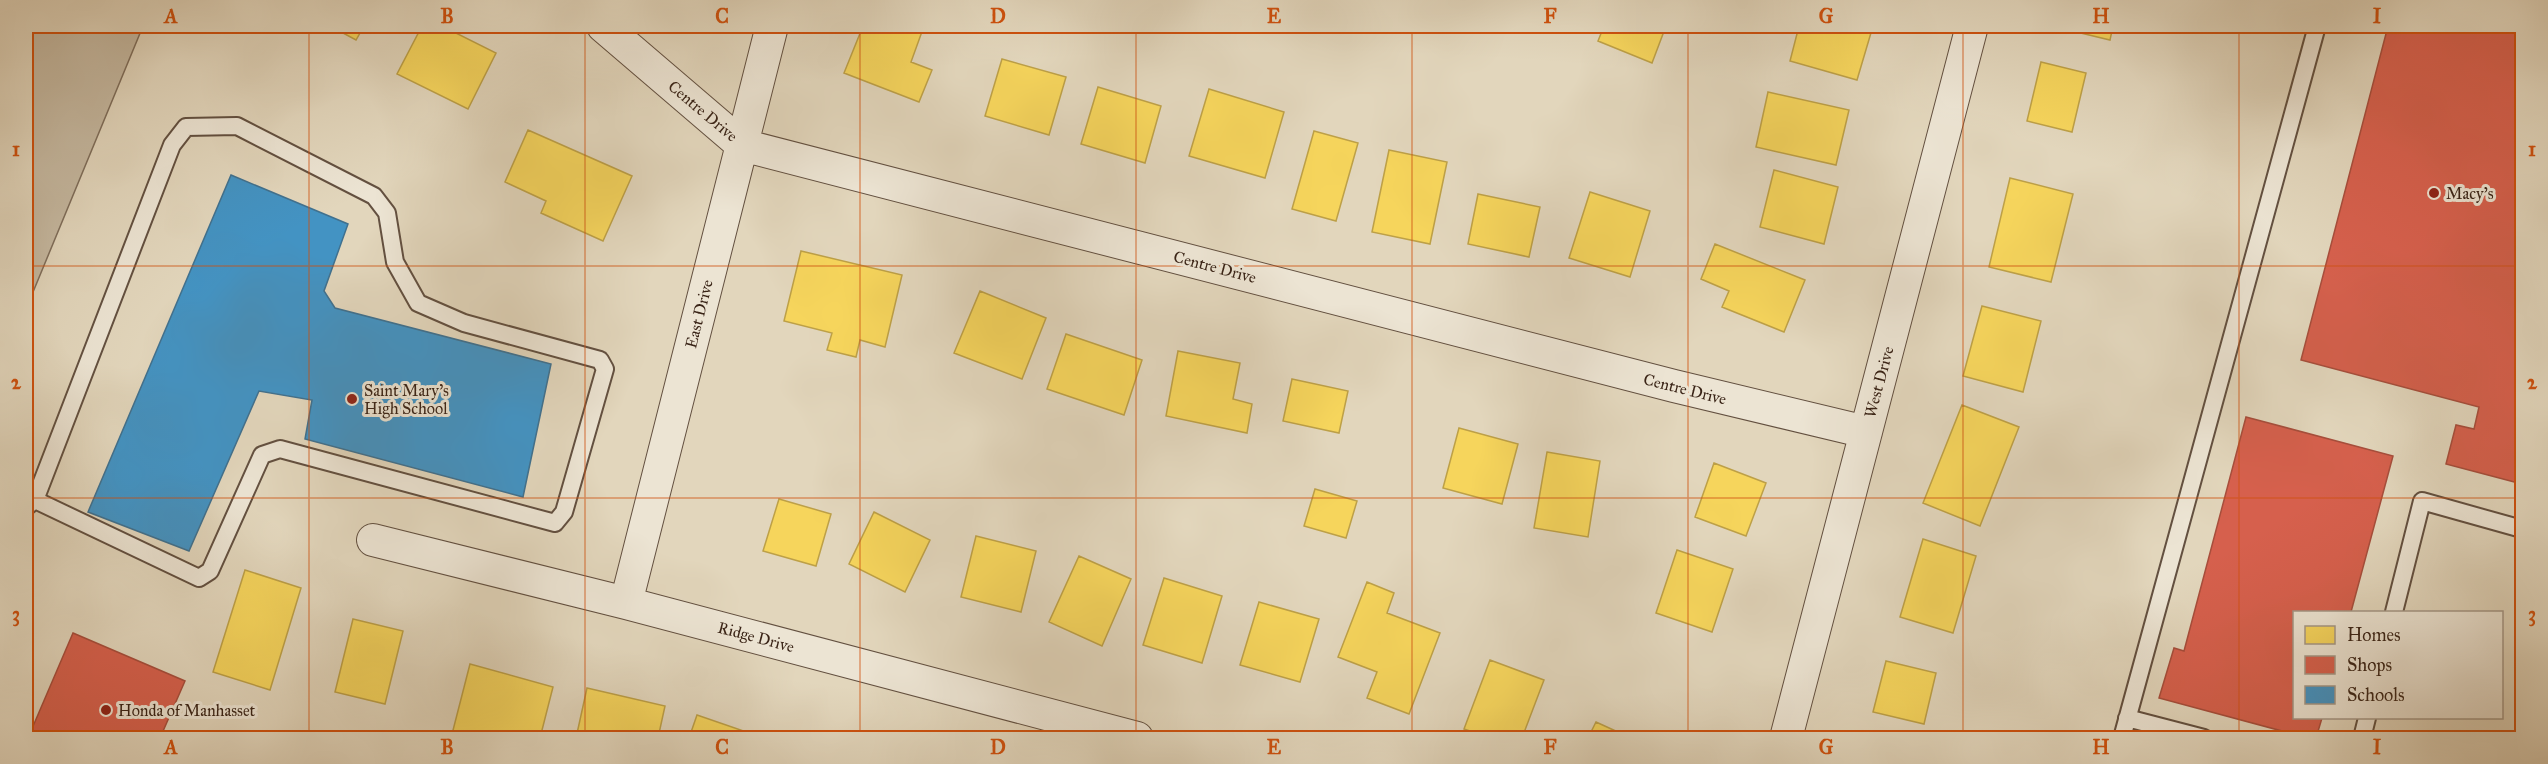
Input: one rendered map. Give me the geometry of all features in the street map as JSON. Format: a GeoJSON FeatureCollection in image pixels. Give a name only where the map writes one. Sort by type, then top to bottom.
{"type":"FeatureCollection","features":[{"type":"Feature","properties":{"kind":"street","name":"Centre Drive"},"geometry":{"type":"LineString","coordinates":[[603,26],[742,145],[1662,384],[1866,432]]}},
{"type":"Feature","properties":{"kind":"street","name":"East Drive"},"geometry":{"type":"LineString","coordinates":[[626,603],[772,26]]}},
{"type":"Feature","properties":{"kind":"street","name":"West Drive"},"geometry":{"type":"LineString","coordinates":[[1786,738],[1972,26]]}},
{"type":"Feature","properties":{"kind":"street","name":"Ridge Drive"},"geometry":{"type":"LineString","coordinates":[[373,540],[626,603],[1137,738]]}},
{"type":"Feature","properties":{"kind":"lane"},"geometry":{"type":"LineString","coordinates":[[2122,738],[2317,26]]}},
{"type":"Feature","properties":{"kind":"lane"},"geometry":{"type":"LineString","coordinates":[[237,126],[374,196],[387,213],[395,262],[418,303],[464,323],[600,360],[605,369],[564,512],[555,523],[280,449],[262,455],[210,571],[199,578],[30,503],[171,145],[186,127],[237,126]]}},
{"type":"Feature","properties":{"kind":"lane"},"geometry":{"type":"LineString","coordinates":[[2394,611],[2422,501],[2523,529]]}},
{"type":"Feature","properties":{"kind":"lane"},"geometry":{"type":"LineString","coordinates":[[2127,718],[2204,738]]}},
{"type":"Feature","properties":{"kind":"lane"},"geometry":{"type":"LineString","coordinates":[[2362,738],[2367,719]]}},
{"type":"Feature","properties":{"kind":"shaded area"},"geometry":{"type":"Polygon","coordinates":[[[26,26],[143,26],[26,309],[26,26]]]}},
{"type":"Feature","properties":{"kind":"building: Homes"},"geometry":{"type":"Polygon","coordinates":[[[330,26],[364,26],[356,40],[330,26]]]}},
{"type":"Feature","properties":{"kind":"building: Homes"},"geometry":{"type":"Polygon","coordinates":[[[422,26],[442,26],[496,53],[468,109],[397,74],[422,26]]]}},
{"type":"Feature","properties":{"kind":"building: Homes"},"geometry":{"type":"Polygon","coordinates":[[[863,26],[924,26],[911,62],[932,70],[919,102],[844,73],[863,26]]]}},
{"type":"Feature","properties":{"kind":"building: Homes"},"geometry":{"type":"Polygon","coordinates":[[[1604,26],[1666,26],[1652,63],[1598,41],[1604,26]]]}},
{"type":"Feature","properties":{"kind":"building: Homes"},"geometry":{"type":"Polygon","coordinates":[[[1799,26],[1873,26],[1857,80],[1790,61],[1799,26]]]}},
{"type":"Feature","properties":{"kind":"building: Homes"},"geometry":{"type":"Polygon","coordinates":[[[2065,26],[2113,26],[2110,40],[2064,29],[2065,26]]]}},
{"type":"Feature","properties":{"kind":"building: Homes"},"geometry":{"type":"Polygon","coordinates":[[[1002,59],[1066,77],[1049,135],[985,116],[1002,59]]]}},
{"type":"Feature","properties":{"kind":"building: Homes"},"geometry":{"type":"Polygon","coordinates":[[[2041,62],[2086,73],[2072,132],[2027,121],[2041,62]]]}},
{"type":"Feature","properties":{"kind":"building: Homes"},"geometry":{"type":"Polygon","coordinates":[[[1098,87],[1161,106],[1145,163],[1081,144],[1098,87]]]}},
{"type":"Feature","properties":{"kind":"building: Homes"},"geometry":{"type":"Polygon","coordinates":[[[1209,89],[1284,112],[1265,178],[1189,156],[1209,89]]]}},
{"type":"Feature","properties":{"kind":"building: Homes"},"geometry":{"type":"Polygon","coordinates":[[[1768,92],[1849,110],[1836,165],[1756,147],[1768,92]]]}},
{"type":"Feature","properties":{"kind":"building: Homes"},"geometry":{"type":"Polygon","coordinates":[[[528,130],[632,176],[603,241],[541,213],[546,201],[505,182],[528,130]]]}},
{"type":"Feature","properties":{"kind":"building: Homes"},"geometry":{"type":"Polygon","coordinates":[[[1314,131],[1358,143],[1336,221],[1292,209],[1314,131]]]}},
{"type":"Feature","properties":{"kind":"building: Homes"},"geometry":{"type":"Polygon","coordinates":[[[1389,150],[1447,162],[1430,244],[1372,232],[1389,150]]]}},
{"type":"Feature","properties":{"kind":"building: Homes"},"geometry":{"type":"Polygon","coordinates":[[[1774,170],[1838,187],[1824,244],[1760,227],[1774,170]]]}},
{"type":"Feature","properties":{"kind":"building: Homes"},"geometry":{"type":"Polygon","coordinates":[[[2010,178],[2073,194],[2051,282],[1989,267],[2010,178]]]}},
{"type":"Feature","properties":{"kind":"building: Homes"},"geometry":{"type":"Polygon","coordinates":[[[1590,192],[1650,211],[1630,277],[1569,258],[1590,192]]]}},
{"type":"Feature","properties":{"kind":"building: Homes"},"geometry":{"type":"Polygon","coordinates":[[[1478,194],[1540,207],[1529,257],[1468,244],[1478,194]]]}},
{"type":"Feature","properties":{"kind":"building: Homes"},"geometry":{"type":"Polygon","coordinates":[[[1715,244],[1805,280],[1784,332],[1722,307],[1729,291],[1701,279],[1715,244]]]}},
{"type":"Feature","properties":{"kind":"building: Homes"},"geometry":{"type":"Polygon","coordinates":[[[801,251],[902,275],[885,347],[860,340],[856,357],[827,350],[832,333],[784,321],[801,251]]]}},
{"type":"Feature","properties":{"kind":"building: Homes"},"geometry":{"type":"Polygon","coordinates":[[[980,291],[1046,318],[1022,379],[954,353],[980,291]]]}},
{"type":"Feature","properties":{"kind":"building: Homes"},"geometry":{"type":"Polygon","coordinates":[[[1982,306],[2041,321],[2023,392],[1963,376],[1982,306]]]}},
{"type":"Feature","properties":{"kind":"building: Homes"},"geometry":{"type":"Polygon","coordinates":[[[1066,334],[1142,360],[1124,415],[1047,389],[1066,334]]]}},
{"type":"Feature","properties":{"kind":"building: Homes"},"geometry":{"type":"Polygon","coordinates":[[[1178,351],[1240,363],[1233,399],[1252,404],[1247,433],[1166,416],[1178,351]]]}},
{"type":"Feature","properties":{"kind":"building: Homes"},"geometry":{"type":"Polygon","coordinates":[[[1292,379],[1348,391],[1339,433],[1283,421],[1292,379]]]}},
{"type":"Feature","properties":{"kind":"building: Homes"},"geometry":{"type":"Polygon","coordinates":[[[1962,405],[2019,427],[1980,526],[1923,503],[1962,405]]]}},
{"type":"Feature","properties":{"kind":"building: Homes"},"geometry":{"type":"Polygon","coordinates":[[[1459,428],[1518,444],[1502,504],[1443,488],[1459,428]]]}},
{"type":"Feature","properties":{"kind":"building: Homes"},"geometry":{"type":"Polygon","coordinates":[[[1547,452],[1600,461],[1588,537],[1534,528],[1547,452]]]}},
{"type":"Feature","properties":{"kind":"building: Homes"},"geometry":{"type":"Polygon","coordinates":[[[1714,463],[1766,483],[1746,536],[1695,517],[1714,463]]]}},
{"type":"Feature","properties":{"kind":"building: Homes"},"geometry":{"type":"Polygon","coordinates":[[[1315,489],[1357,501],[1346,538],[1304,526],[1315,489]]]}},
{"type":"Feature","properties":{"kind":"building: Homes"},"geometry":{"type":"Polygon","coordinates":[[[779,499],[831,514],[816,566],[763,551],[779,499]]]}},
{"type":"Feature","properties":{"kind":"building: Homes"},"geometry":{"type":"Polygon","coordinates":[[[874,512],[930,540],[905,592],[849,564],[874,512]]]}},
{"type":"Feature","properties":{"kind":"building: Homes"},"geometry":{"type":"Polygon","coordinates":[[[976,536],[1036,551],[1021,612],[961,597],[976,536]]]}},
{"type":"Feature","properties":{"kind":"building: Homes"},"geometry":{"type":"Polygon","coordinates":[[[1923,539],[1976,556],[1953,633],[1900,617],[1923,539]]]}},
{"type":"Feature","properties":{"kind":"building: Homes"},"geometry":{"type":"Polygon","coordinates":[[[1677,550],[1733,569],[1712,632],[1656,613],[1677,550]]]}},
{"type":"Feature","properties":{"kind":"building: Homes"},"geometry":{"type":"Polygon","coordinates":[[[1079,556],[1131,579],[1102,646],[1049,622],[1079,556]]]}},
{"type":"Feature","properties":{"kind":"building: Homes"},"geometry":{"type":"Polygon","coordinates":[[[245,570],[301,588],[270,690],[213,672],[245,570]]]}},
{"type":"Feature","properties":{"kind":"building: Homes"},"geometry":{"type":"Polygon","coordinates":[[[1164,578],[1222,596],[1202,663],[1143,645],[1164,578]]]}},
{"type":"Feature","properties":{"kind":"building: Homes"},"geometry":{"type":"Polygon","coordinates":[[[1367,582],[1394,593],[1387,613],[1440,633],[1409,714],[1367,698],[1377,672],[1338,657],[1367,582]]]}},
{"type":"Feature","properties":{"kind":"building: Homes"},"geometry":{"type":"Polygon","coordinates":[[[1259,602],[1319,619],[1300,682],[1240,665],[1259,602]]]}},
{"type":"Feature","properties":{"kind":"building: Homes"},"geometry":{"type":"Polygon","coordinates":[[[353,619],[403,631],[385,704],[335,692],[353,619]]]}},
{"type":"Feature","properties":{"kind":"building: Homes"},"geometry":{"type":"Polygon","coordinates":[[[1490,660],[1544,680],[1522,738],[1491,738],[1464,729],[1490,660]]]}},
{"type":"Feature","properties":{"kind":"building: Homes"},"geometry":{"type":"Polygon","coordinates":[[[1886,661],[1936,673],[1924,724],[1873,712],[1886,661]]]}},
{"type":"Feature","properties":{"kind":"building: Homes"},"geometry":{"type":"Polygon","coordinates":[[[470,664],[553,687],[540,738],[451,738],[470,664]]]}},
{"type":"Feature","properties":{"kind":"building: Homes"},"geometry":{"type":"Polygon","coordinates":[[[587,688],[665,706],[658,738],[576,738],[587,688]]]}},
{"type":"Feature","properties":{"kind":"building: Homes"},"geometry":{"type":"Polygon","coordinates":[[[697,715],[761,737],[761,738],[689,738],[697,715]]]}},
{"type":"Feature","properties":{"kind":"building: Homes"},"geometry":{"type":"Polygon","coordinates":[[[1596,722],[1631,738],[1588,738],[1596,722]]]}},
{"type":"Feature","properties":{"kind":"building: Shops","name":"Macy's"},"geometry":{"type":"Polygon","coordinates":[[[2388,26],[2522,26],[2522,484],[2446,464],[2456,425],[2474,429],[2479,407],[2301,360],[2388,26]]]}},
{"type":"Feature","properties":{"kind":"building: Shops"},"geometry":{"type":"Polygon","coordinates":[[[2246,417],[2393,456],[2351,611],[2293,611],[2293,719],[2322,719],[2316,738],[2308,738],[2159,698],[2174,648],[2184,651],[2246,417]]]}},
{"type":"Feature","properties":{"kind":"building: Shops","name":"Honda of Manhasset"},"geometry":{"type":"Polygon","coordinates":[[[73,633],[185,681],[160,738],[28,738],[73,633]]]}},
{"type":"Feature","properties":{"kind":"building: Schools"},"geometry":{"type":"Polygon","coordinates":[[[231,175],[348,224],[324,291],[335,308],[551,364],[523,497],[305,439],[312,400],[259,391],[189,551],[88,512],[231,175]]]}},
{"type":"Feature","properties":{"kind":"place","name":"Macy's"},"geometry":{"type":"Point","coordinates":[2434,193]}},
{"type":"Feature","properties":{"kind":"place","name":"Saint Mary's High School"},"geometry":{"type":"Point","coordinates":[352,399]}},
{"type":"Feature","properties":{"kind":"place","name":"Honda of Manhasset"},"geometry":{"type":"Point","coordinates":[106,710]}}]}
